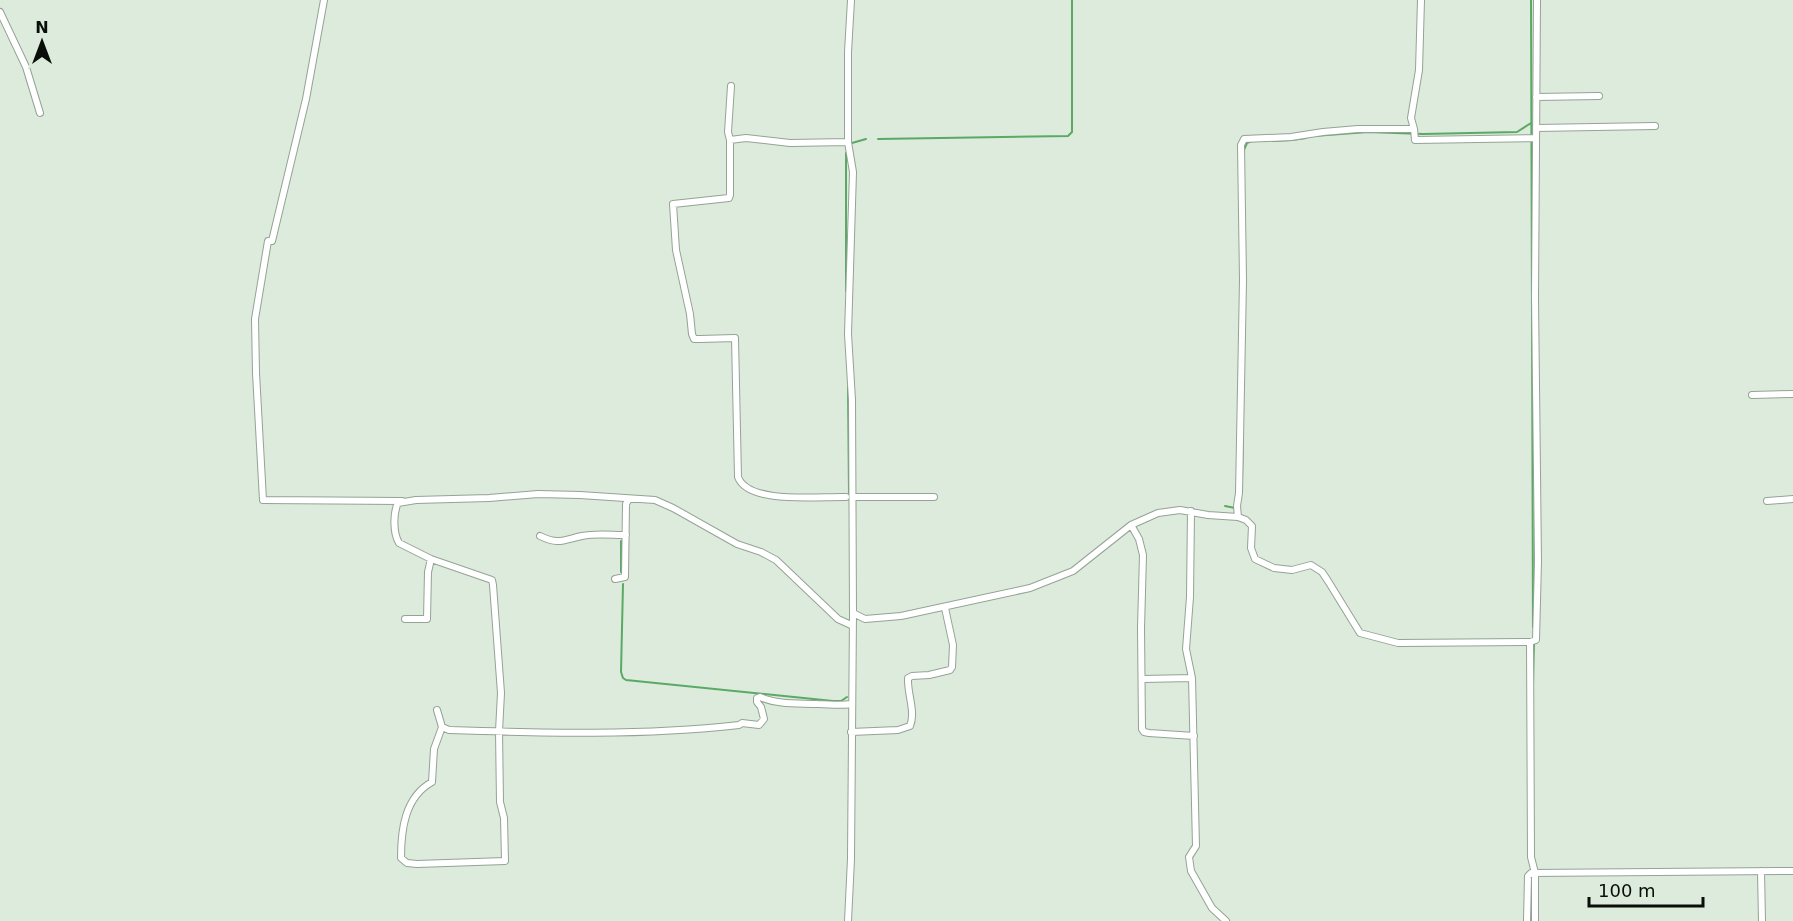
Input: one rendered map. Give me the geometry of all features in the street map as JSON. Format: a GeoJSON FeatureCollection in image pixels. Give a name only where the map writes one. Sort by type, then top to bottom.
{"type":"FeatureCollection","features":[{"type":"Feature","properties":{"kind":"street"},"geometry":{"type":"LineString","coordinates":[[324,0],[306,99],[272,241],[268,241],[255,319],[263,500],[405,502],[538,494],[655,500],[737,544],[776,560],[838,619],[852,625]]}},
{"type":"Feature","properties":{"kind":"street"},"geometry":{"type":"LineString","coordinates":[[848,921],[851,859],[853,613],[850,497],[852,400],[848,334],[853,172],[848,142],[850,0]]}},
{"type":"Feature","properties":{"kind":"street"},"geometry":{"type":"LineString","coordinates":[[1420,0],[1419,70],[1411,118],[1415,140],[1536,138]]}},
{"type":"Feature","properties":{"kind":"street"},"geometry":{"type":"LineString","coordinates":[[1535,921],[1535,873],[1531,857],[1533,641],[1538,561],[1535,408],[1537,0]]}},
{"type":"Feature","properties":{"kind":"street"},"geometry":{"type":"LineString","coordinates":[[0,12],[26,67],[39,113]]}},
{"type":"Feature","properties":{"kind":"street"},"geometry":{"type":"LineString","coordinates":[[731,86],[728,132],[730,140],[729,198],[673,204],[675,243],[694,339],[735,338],[736,432],[740,483],[759,494],[772,496],[934,497]]}},
{"type":"Feature","properties":{"kind":"street"},"geometry":{"type":"LineString","coordinates":[[1536,97],[1599,96]]}},
{"type":"Feature","properties":{"kind":"street"},"geometry":{"type":"LineString","coordinates":[[1536,128],[1655,126]]}},
{"type":"Feature","properties":{"kind":"street"},"geometry":{"type":"LineString","coordinates":[[1238,517],[1243,280],[1241,145],[1244,139],[1291,137],[1358,129],[1414,129]]}},
{"type":"Feature","properties":{"kind":"street"},"geometry":{"type":"LineString","coordinates":[[730,140],[753,138],[790,143],[848,142]]}},
{"type":"Feature","properties":{"kind":"street"},"geometry":{"type":"LineString","coordinates":[[1752,395],[1793,394]]}},
{"type":"Feature","properties":{"kind":"street"},"geometry":{"type":"LineString","coordinates":[[615,579],[625,578],[626,504],[629,499]]}},
{"type":"Feature","properties":{"kind":"street"},"geometry":{"type":"LineString","coordinates":[[1767,501],[1793,499]]}},
{"type":"Feature","properties":{"kind":"street"},"geometry":{"type":"LineString","coordinates":[[405,502],[398,503],[395,511],[395,538],[399,543],[431,559],[492,580],[501,693],[500,802],[504,818],[506,861],[407,863],[401,858],[407,813],[415,795],[432,782],[434,749],[442,727],[437,710]]}},
{"type":"Feature","properties":{"kind":"street"},"geometry":{"type":"LineString","coordinates":[[853,613],[865,620],[901,616],[1029,588],[1072,571],[1131,525],[1158,513],[1191,511],[1246,520],[1252,526],[1251,548],[1255,559],[1274,568],[1293,570],[1311,565],[1322,572],[1360,633],[1398,643],[1533,641]]}},
{"type":"Feature","properties":{"kind":"street"},"geometry":{"type":"LineString","coordinates":[[1191,511],[1190,597],[1186,649],[1192,678],[1196,846],[1191,852],[1189,864],[1212,908],[1226,921]]}},
{"type":"Feature","properties":{"kind":"street"},"geometry":{"type":"LineString","coordinates":[[1131,525],[1139,539],[1143,555],[1142,729],[1144,732],[1194,736]]}},
{"type":"Feature","properties":{"kind":"street"},"geometry":{"type":"LineString","coordinates":[[540,536],[552,542],[560,542],[583,536],[626,535]]}},
{"type":"Feature","properties":{"kind":"street"},"geometry":{"type":"LineString","coordinates":[[405,619],[427,620],[428,572],[431,559]]}},
{"type":"Feature","properties":{"kind":"street"},"geometry":{"type":"LineString","coordinates":[[851,732],[898,730],[910,726],[913,719],[907,688],[908,678],[950,670],[952,667],[953,645],[945,608]]}},
{"type":"Feature","properties":{"kind":"street"},"geometry":{"type":"LineString","coordinates":[[1143,679],[1192,678]]}},
{"type":"Feature","properties":{"kind":"street"},"geometry":{"type":"LineString","coordinates":[[442,727],[449,730],[620,734],[666,732],[727,727],[742,723],[759,724],[764,719],[757,702],[757,698],[760,697],[793,704],[836,706],[851,704]]}},
{"type":"Feature","properties":{"kind":"street"},"geometry":{"type":"LineString","coordinates":[[1761,871],[1762,921]]}},
{"type":"Feature","properties":{"kind":"street"},"geometry":{"type":"LineString","coordinates":[[1527,921],[1528,876],[1530,873],[1793,871]]}},
{"type":"Feature","properties":{"kind":"waterway"},"geometry":{"type":"LineString","coordinates":[[878,139],[1068,136],[1072,132],[1072,0]]}},
{"type":"Feature","properties":{"kind":"waterway"},"geometry":{"type":"LineString","coordinates":[[1531,0],[1533,627]]}},
{"type":"Feature","properties":{"kind":"waterway"},"geometry":{"type":"LineString","coordinates":[[1314,136],[1368,132],[1423,134],[1517,132],[1531,123]]}},
{"type":"Feature","properties":{"kind":"waterway"},"geometry":{"type":"LineString","coordinates":[[1273,141],[1306,138]]}},
{"type":"Feature","properties":{"kind":"waterway"},"geometry":{"type":"LineString","coordinates":[[852,143],[866,139]]}},
{"type":"Feature","properties":{"kind":"waterway"},"geometry":{"type":"LineString","coordinates":[[1243,152],[1247,143],[1252,141]]}},
{"type":"Feature","properties":{"kind":"waterway"},"geometry":{"type":"LineString","coordinates":[[846,153],[846,291]]}},
{"type":"Feature","properties":{"kind":"waterway"},"geometry":{"type":"LineString","coordinates":[[848,387],[849,495]]}},
{"type":"Feature","properties":{"kind":"waterway"},"geometry":{"type":"LineString","coordinates":[[1242,482],[1243,418]]}},
{"type":"Feature","properties":{"kind":"waterway"},"geometry":{"type":"LineString","coordinates":[[1225,506],[1235,508]]}},
{"type":"Feature","properties":{"kind":"waterway"},"geometry":{"type":"LineString","coordinates":[[621,541],[621,572]]}},
{"type":"Feature","properties":{"kind":"waterway"},"geometry":{"type":"LineString","coordinates":[[623,584],[621,672],[626,680],[833,701],[841,701],[847,697]]}},
{"type":"Feature","properties":{"kind":"waterway"},"geometry":{"type":"LineString","coordinates":[[1533,684],[1534,642]]}}]}
